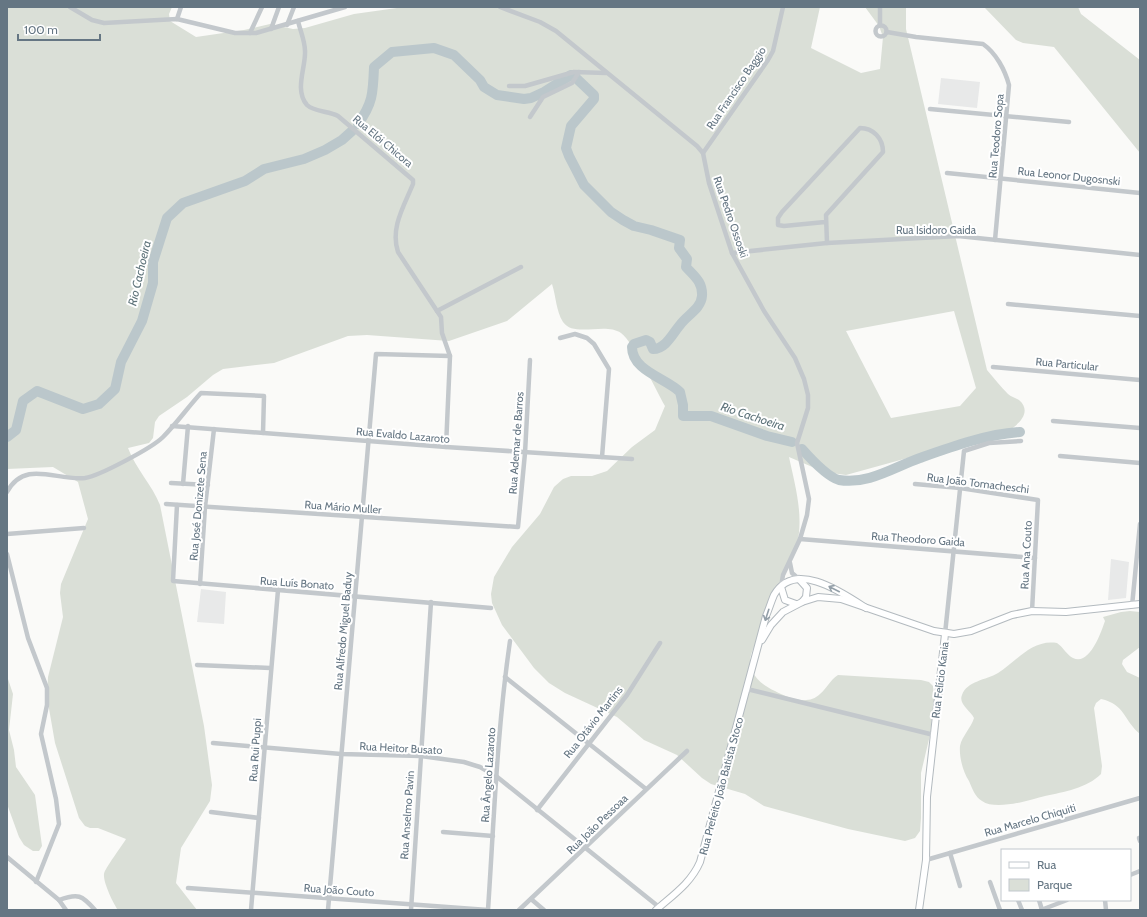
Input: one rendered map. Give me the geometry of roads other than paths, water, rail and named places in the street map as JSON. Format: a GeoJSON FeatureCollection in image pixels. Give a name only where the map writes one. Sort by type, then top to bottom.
{"type":"FeatureCollection","features":[{"type":"Feature","properties":{"kind":"main road","name":"Rua Prefeito João Batista Stoco"},"geometry":{"type":"LineString","coordinates":[[799,579],[820,582],[866,608]]}},
{"type":"Feature","properties":{"kind":"main road"},"geometry":{"type":"LineString","coordinates":[[799,579],[807,588],[806,597],[799,603],[785,600],[781,587],[789,581],[799,579]]}},
{"type":"Feature","properties":{"kind":"main road","name":"Rua Prefeito João Batista Stoco"},"geometry":{"type":"LineString","coordinates":[[658,909],[695,874],[700,862],[772,599],[781,587]]}},
{"type":"Feature","properties":{"kind":"main road","name":"Rua Prefeito João Batista Stoco"},"geometry":{"type":"LineString","coordinates":[[759,646],[775,620],[783,612],[799,603],[818,597],[834,598],[945,634],[961,634],[1007,616],[1032,611],[1066,612],[1140,604]]}},
{"type":"Feature","properties":{"kind":"main road","name":"Rua Felício Kania"},"geometry":{"type":"LineString","coordinates":[[919,910],[926,860],[927,797],[945,634]]}},
{"type":"Feature","properties":{"kind":"street"},"geometry":{"type":"LineString","coordinates":[[70,7],[92,20],[104,23],[178,19],[235,34],[271,30],[345,7]]}},
{"type":"Feature","properties":{"kind":"street"},"geometry":{"type":"LineString","coordinates":[[178,19],[181,7]]}},
{"type":"Feature","properties":{"kind":"street"},"geometry":{"type":"LineString","coordinates":[[250,33],[262,7]]}},
{"type":"Feature","properties":{"kind":"street"},"geometry":{"type":"LineString","coordinates":[[271,30],[279,7]]}},
{"type":"Feature","properties":{"kind":"street"},"geometry":{"type":"LineString","coordinates":[[287,25],[294,7]]}},
{"type":"Feature","properties":{"kind":"street"},"geometry":{"type":"LineString","coordinates":[[500,7],[540,22],[556,31],[697,146],[703,153]]}},
{"type":"Feature","properties":{"kind":"street","name":"Rua Francisco Baggio"},"geometry":{"type":"LineString","coordinates":[[703,153],[768,60],[773,50],[783,7]]}},
{"type":"Feature","properties":{"kind":"street"},"geometry":{"type":"LineString","coordinates":[[880,7],[880,25],[876,30],[878,36],[884,36],[887,32],[885,26],[880,25]]}},
{"type":"Feature","properties":{"kind":"street","name":"Rua Elói Chicora"},"geometry":{"type":"LineString","coordinates":[[298,21],[305,46],[301,80],[304,99],[308,105],[316,110],[330,112],[338,116],[413,180],[413,184],[397,222],[395,241],[398,252],[441,317],[442,333],[450,356]]}},
{"type":"Feature","properties":{"kind":"street","name":"Rua Teodoro Sopa"},"geometry":{"type":"LineString","coordinates":[[887,32],[916,37],[983,44],[990,49],[1006,75],[1009,85],[1007,116],[995,240]]}},
{"type":"Feature","properties":{"kind":"street"},"geometry":{"type":"LineString","coordinates":[[509,86],[525,86],[579,72],[606,73]]}},
{"type":"Feature","properties":{"kind":"street"},"geometry":{"type":"LineString","coordinates":[[530,117],[543,97],[572,83],[579,72]]}},
{"type":"Feature","properties":{"kind":"street"},"geometry":{"type":"LineString","coordinates":[[930,109],[1069,122]]}},
{"type":"Feature","properties":{"kind":"street"},"geometry":{"type":"LineString","coordinates":[[825,222],[784,226],[778,225],[778,218],[860,128],[868,128],[877,136],[883,146],[883,152],[833,205],[826,215],[825,222],[827,243]]}},
{"type":"Feature","properties":{"kind":"street","name":"Rua Pedro Ossoski"},"geometry":{"type":"LineString","coordinates":[[703,153],[709,183],[732,253],[764,311],[795,358],[804,379],[808,395],[808,408],[797,443],[797,449],[809,499],[807,515],[800,539],[783,575],[781,587]]}},
{"type":"Feature","properties":{"kind":"street","name":"Rua Leonor Dugosnski"},"geometry":{"type":"LineString","coordinates":[[947,173],[1140,193]]}},
{"type":"Feature","properties":{"kind":"street","name":"Rua Isidoro Gaida"},"geometry":{"type":"LineString","coordinates":[[732,253],[827,243],[958,236],[1140,255]]}},
{"type":"Feature","properties":{"kind":"street"},"geometry":{"type":"LineString","coordinates":[[437,311],[521,267]]}},
{"type":"Feature","properties":{"kind":"street"},"geometry":{"type":"LineString","coordinates":[[1008,304],[1140,316]]}},
{"type":"Feature","properties":{"kind":"street"},"geometry":{"type":"LineString","coordinates":[[560,338],[575,334],[587,338],[598,349],[609,369],[602,457]]}},
{"type":"Feature","properties":{"kind":"street","name":"Rua Alfredo Miguel Baduy"},"geometry":{"type":"LineString","coordinates":[[328,910],[376,354],[450,356]]}},
{"type":"Feature","properties":{"kind":"street"},"geometry":{"type":"LineString","coordinates":[[446,447],[450,356]]}},
{"type":"Feature","properties":{"kind":"street","name":"Rua Ademar de Barros"},"geometry":{"type":"LineString","coordinates":[[518,527],[525,453],[530,360]]}},
{"type":"Feature","properties":{"kind":"street","name":"Rua Particular"},"geometry":{"type":"LineString","coordinates":[[993,367],[1140,380]]}},
{"type":"Feature","properties":{"kind":"street"},"geometry":{"type":"LineString","coordinates":[[7,490],[15,481],[28,473],[85,478],[132,456],[162,438],[201,393],[264,396],[264,433]]}},
{"type":"Feature","properties":{"kind":"street"},"geometry":{"type":"LineString","coordinates":[[1053,421],[1140,428]]}},
{"type":"Feature","properties":{"kind":"street","name":"Rua Evaldo Lazaroto"},"geometry":{"type":"LineString","coordinates":[[172,426],[188,426],[525,453],[632,459]]}},
{"type":"Feature","properties":{"kind":"street"},"geometry":{"type":"LineString","coordinates":[[183,484],[188,426]]}},
{"type":"Feature","properties":{"kind":"street","name":"Rua José Donizete Sena"},"geometry":{"type":"LineString","coordinates":[[200,584],[205,507],[214,429]]}},
{"type":"Feature","properties":{"kind":"street","name":"Rua Felício Kania"},"geometry":{"type":"LineString","coordinates":[[945,634],[964,450],[989,442],[1021,441]]}},
{"type":"Feature","properties":{"kind":"street"},"geometry":{"type":"LineString","coordinates":[[1060,456],[1140,463]]}},
{"type":"Feature","properties":{"kind":"street"},"geometry":{"type":"LineString","coordinates":[[171,483],[208,485]]}},
{"type":"Feature","properties":{"kind":"street","name":"Rua João Tomacheschi"},"geometry":{"type":"LineString","coordinates":[[915,484],[960,488],[1038,500]]}},
{"type":"Feature","properties":{"kind":"street","name":"Rua Ana Couto"},"geometry":{"type":"LineString","coordinates":[[1032,611],[1038,500]]}},
{"type":"Feature","properties":{"kind":"street","name":"Rua Mário Muller"},"geometry":{"type":"LineString","coordinates":[[166,504],[361,518],[518,527]]}},
{"type":"Feature","properties":{"kind":"street","name":"Rua Luís Bonato"},"geometry":{"type":"LineString","coordinates":[[177,505],[173,581],[491,608]]}},
{"type":"Feature","properties":{"kind":"street"},"geometry":{"type":"LineString","coordinates":[[1132,606],[1140,524]]}},
{"type":"Feature","properties":{"kind":"street"},"geometry":{"type":"LineString","coordinates":[[7,534],[84,528]]}},
{"type":"Feature","properties":{"kind":"street","name":"Rua Theodoro Gaida"},"geometry":{"type":"LineString","coordinates":[[800,539],[1035,558]]}},
{"type":"Feature","properties":{"kind":"street"},"geometry":{"type":"LineString","coordinates":[[7,554],[28,638],[47,688],[47,705],[41,734],[56,799],[59,824],[36,882]]}},
{"type":"Feature","properties":{"kind":"street"},"geometry":{"type":"LineString","coordinates":[[790,562],[791,571],[799,579]]}},
{"type":"Feature","properties":{"kind":"street","name":"Rua Rui Puppi"},"geometry":{"type":"LineString","coordinates":[[251,910],[270,668],[278,590]]}},
{"type":"Feature","properties":{"kind":"street","name":"Rua Anselmo Pavin"},"geometry":{"type":"LineString","coordinates":[[411,910],[410,903],[431,602]]}},
{"type":"Feature","properties":{"kind":"street","name":"Rua Ângelo Lazaroto"},"geometry":{"type":"LineString","coordinates":[[488,910],[496,776],[505,677],[510,641]]}},
{"type":"Feature","properties":{"kind":"street","name":"Rua Otávio Martins"},"geometry":{"type":"LineString","coordinates":[[537,810],[627,695],[660,643]]}},
{"type":"Feature","properties":{"kind":"street"},"geometry":{"type":"LineString","coordinates":[[197,665],[270,668]]}},
{"type":"Feature","properties":{"kind":"street"},"geometry":{"type":"LineString","coordinates":[[505,677],[646,789]]}},
{"type":"Feature","properties":{"kind":"street"},"geometry":{"type":"LineString","coordinates":[[747,689],[934,735]]}},
{"type":"Feature","properties":{"kind":"street","name":"Rua Heitor Busato"},"geometry":{"type":"LineString","coordinates":[[213,743],[341,754],[421,756],[464,762],[480,766],[496,776],[658,909]]}},
{"type":"Feature","properties":{"kind":"street","name":"Rua João Pessoaa"},"geometry":{"type":"LineString","coordinates":[[519,910],[585,849],[686,751]]}},
{"type":"Feature","properties":{"kind":"street","name":"Rua Marcelo Chiquiti"},"geometry":{"type":"LineString","coordinates":[[926,860],[1140,798]]}},
{"type":"Feature","properties":{"kind":"street"},"geometry":{"type":"LineString","coordinates":[[211,812],[259,818]]}},
{"type":"Feature","properties":{"kind":"street"},"geometry":{"type":"LineString","coordinates":[[443,832],[493,836]]}},
{"type":"Feature","properties":{"kind":"street"},"geometry":{"type":"LineString","coordinates":[[950,853],[960,886]]}},
{"type":"Feature","properties":{"kind":"street"},"geometry":{"type":"LineString","coordinates":[[7,856],[59,900],[66,910]]}},
{"type":"Feature","properties":{"kind":"street"},"geometry":{"type":"LineString","coordinates":[[990,882],[1000,910]]}},
{"type":"Feature","properties":{"kind":"street","name":"Rua João Couto"},"geometry":{"type":"LineString","coordinates":[[188,888],[410,903],[488,910]]}},
{"type":"Feature","properties":{"kind":"street"},"geometry":{"type":"LineString","coordinates":[[59,900],[76,895],[85,899],[95,910]]}},
{"type":"Feature","properties":{"kind":"street"},"geometry":{"type":"LineString","coordinates":[[531,899],[544,910]]}},
{"type":"Feature","properties":{"kind":"street"},"geometry":{"type":"LineString","coordinates":[[1042,910],[1064,901]]}},
{"type":"Feature","properties":{"kind":"waterway","name":"Rio Cachoeira"},"geometry":{"type":"LineString","coordinates":[[358,124],[367,110],[371,97],[374,67],[392,52],[434,48],[454,55],[480,80],[484,87],[497,95],[524,99],[531,98],[544,92],[571,75],[574,76],[594,95],[594,99],[571,126],[566,148],[584,185],[611,212],[623,220],[634,226],[680,240],[679,248],[687,259],[686,267],[697,280],[702,291],[699,305],[683,321],[665,344],[653,349],[650,342],[646,340],[634,344],[632,347],[633,355],[643,368],[680,392],[683,405],[683,416],[711,416],[767,436],[792,442]]}},
{"type":"Feature","properties":{"kind":"waterway","name":"Rio Cachoeira"},"geometry":{"type":"LineString","coordinates":[[7,437],[16,430],[23,401],[37,391],[83,409],[99,404],[115,389],[121,362],[142,321],[153,283],[153,262],[167,218],[183,203],[245,181],[264,169],[304,159],[325,150],[342,140],[352,131]]}},
{"type":"Feature","properties":{"kind":"waterway","name":"Rio Cachoeira"},"geometry":{"type":"LineString","coordinates":[[802,449],[819,467],[830,475],[839,480],[850,481],[871,478],[920,458],[969,442],[995,435],[1020,432]]}}]}
